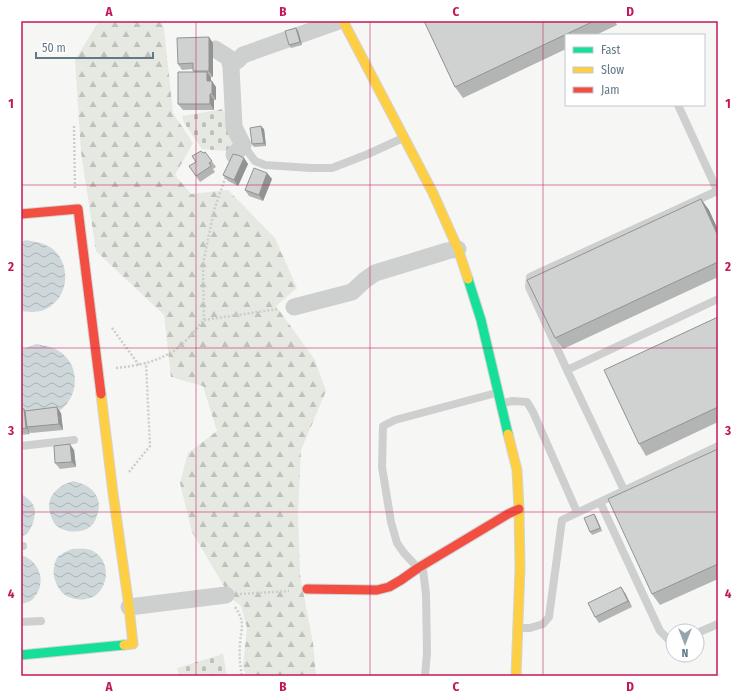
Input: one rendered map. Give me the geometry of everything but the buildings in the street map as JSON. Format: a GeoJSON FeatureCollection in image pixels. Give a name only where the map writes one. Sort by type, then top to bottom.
{"type":"FeatureCollection","features":[{"type":"Feature","properties":{"kind":"street"},"geometry":{"type":"LineString","coordinates":[[237,62],[243,55],[339,21]]}},
{"type":"Feature","properties":{"kind":"street"},"geometry":{"type":"LineString","coordinates":[[343,21],[433,193],[458,249],[481,320],[497,392],[517,470],[520,568],[516,676]]}},
{"type":"Feature","properties":{"kind":"street"},"geometry":{"type":"LineString","coordinates":[[215,48],[229,58],[231,68],[234,127],[239,150]]}},
{"type":"Feature","properties":{"kind":"street"},"geometry":{"type":"LineString","coordinates":[[21,214],[78,209],[133,644],[21,655]]}},
{"type":"Feature","properties":{"kind":"street"},"geometry":{"type":"LineString","coordinates":[[294,307],[352,292],[375,273],[458,249]]}},
{"type":"Feature","properties":{"kind":"street"},"geometry":{"type":"LineString","coordinates":[[307,589],[377,590],[389,586],[508,514],[519,509]]}},
{"type":"Feature","properties":{"kind":"street"},"geometry":{"type":"LineString","coordinates":[[129,607],[226,595]]}},
{"type":"Feature","properties":{"kind":"lane"},"geometry":{"type":"LineString","coordinates":[[624,490],[529,287],[530,277],[718,192],[678,106]]}},
{"type":"Feature","properties":{"kind":"lane"},"geometry":{"type":"LineString","coordinates":[[239,150],[255,161],[265,165],[332,168],[368,154],[404,137]]}},
{"type":"Feature","properties":{"kind":"lane"},"geometry":{"type":"LineString","coordinates":[[567,370],[718,299]]}},
{"type":"Feature","properties":{"kind":"lane"},"geometry":{"type":"LineString","coordinates":[[425,676],[427,653],[426,594],[423,570],[418,568],[397,543],[382,467],[383,426],[395,420],[497,392]]}},
{"type":"Feature","properties":{"kind":"lane"},"geometry":{"type":"LineString","coordinates":[[500,403],[514,401],[527,402],[533,412],[577,512]]}},
{"type":"Feature","properties":{"kind":"lane"},"geometry":{"type":"LineString","coordinates":[[21,446],[74,440]]}},
{"type":"Feature","properties":{"kind":"lane"},"geometry":{"type":"LineString","coordinates":[[518,628],[530,628],[543,624],[549,617],[562,520],[718,446]]}},
{"type":"Feature","properties":{"kind":"lane"},"geometry":{"type":"LineString","coordinates":[[600,502],[660,631],[665,636]]}},
{"type":"Feature","properties":{"kind":"lane"},"geometry":{"type":"LineString","coordinates":[[21,622],[41,621]]}},
{"type":"Feature","properties":{"kind":"lane"},"geometry":{"type":"LineString","coordinates":[[705,630],[718,624]]}},
{"type":"Feature","properties":{"kind":"path"},"geometry":{"type":"LineString","coordinates":[[74,126],[76,209]]}},
{"type":"Feature","properties":{"kind":"path"},"geometry":{"type":"LineString","coordinates":[[204,320],[203,264],[214,210],[239,150]]}},
{"type":"Feature","properties":{"kind":"path"},"geometry":{"type":"LineString","coordinates":[[98,371],[139,365],[171,353],[187,339],[204,320],[294,307]]}},
{"type":"Feature","properties":{"kind":"path"},"geometry":{"type":"LineString","coordinates":[[111,326],[139,365]]}},
{"type":"Feature","properties":{"kind":"path"},"geometry":{"type":"LineString","coordinates":[[113,493],[150,446],[146,363]]}},
{"type":"Feature","properties":{"kind":"path"},"geometry":{"type":"LineString","coordinates":[[226,595],[307,589]]}},
{"type":"Feature","properties":{"kind":"path"},"geometry":{"type":"LineString","coordinates":[[226,595],[240,615],[243,627],[240,643],[240,665],[242,676]]}},
{"type":"Feature","properties":{"kind":"green space"},"geometry":{"type":"Polygon","coordinates":[[[99,21],[161,21],[164,28],[173,113],[193,143],[175,175],[191,194],[228,190],[275,238],[297,288],[276,306],[315,360],[326,391],[301,450],[298,513],[300,575],[313,643],[316,676],[246,676],[243,666],[247,628],[241,606],[231,598],[192,532],[180,483],[188,453],[217,431],[203,386],[171,377],[164,315],[96,251],[81,152],[75,60],[99,21]]]}},
{"type":"Feature","properties":{"kind":"green space"},"geometry":{"type":"Polygon","coordinates":[[[223,109],[235,147],[226,151],[202,149],[184,123],[182,116],[223,109]]]}},
{"type":"Feature","properties":{"kind":"green space"},"geometry":{"type":"Polygon","coordinates":[[[223,654],[227,676],[179,676],[177,668],[223,654]]]}},
{"type":"Feature","properties":{"kind":"water"},"geometry":{"type":"Polygon","coordinates":[[[26,240],[41,243],[52,248],[60,257],[65,270],[64,285],[58,299],[50,307],[40,311],[21,311],[21,242],[26,240]]]}},
{"type":"Feature","properties":{"kind":"water"},"geometry":{"type":"Polygon","coordinates":[[[36,344],[51,347],[61,352],[70,363],[74,372],[75,382],[73,392],[69,400],[63,408],[55,413],[45,416],[36,415],[21,410],[21,350],[36,344]]]}},
{"type":"Feature","properties":{"kind":"water"},"geometry":{"type":"Polygon","coordinates":[[[73,481],[85,485],[93,491],[99,502],[94,523],[87,529],[76,532],[65,530],[56,525],[50,514],[49,507],[55,491],[73,481]]]}},
{"type":"Feature","properties":{"kind":"water"},"geometry":{"type":"Polygon","coordinates":[[[21,494],[32,503],[35,514],[34,521],[29,531],[21,537],[21,494]]]}},
{"type":"Feature","properties":{"kind":"water"},"geometry":{"type":"Polygon","coordinates":[[[72,549],[91,550],[101,558],[103,562],[106,571],[105,581],[101,590],[94,596],[84,599],[68,597],[63,594],[58,587],[54,576],[54,565],[58,557],[72,549]]]}},
{"type":"Feature","properties":{"kind":"water"},"geometry":{"type":"Polygon","coordinates":[[[21,555],[33,562],[40,574],[41,580],[40,587],[33,599],[29,602],[21,604],[21,555]]]}},
{"type":"Feature","properties":{"kind":"traffic: fast"},"geometry":{"type":"LineString","coordinates":[[468,279],[481,320],[508,434]]}},
{"type":"Feature","properties":{"kind":"traffic: fast"},"geometry":{"type":"LineString","coordinates":[[21,655],[124,645]]}},
{"type":"Feature","properties":{"kind":"traffic: slow"},"geometry":{"type":"LineString","coordinates":[[343,21],[433,193],[458,249],[468,279]]}},
{"type":"Feature","properties":{"kind":"traffic: slow"},"geometry":{"type":"LineString","coordinates":[[101,394],[133,644],[124,645]]}},
{"type":"Feature","properties":{"kind":"traffic: slow"},"geometry":{"type":"LineString","coordinates":[[508,434],[517,470],[519,509],[520,568],[516,676]]}},
{"type":"Feature","properties":{"kind":"traffic: jam"},"geometry":{"type":"LineString","coordinates":[[21,214],[78,209],[101,394]]}},
{"type":"Feature","properties":{"kind":"traffic: jam"},"geometry":{"type":"LineString","coordinates":[[307,589],[377,590],[389,587],[418,568],[508,514],[519,509]]}}]}
